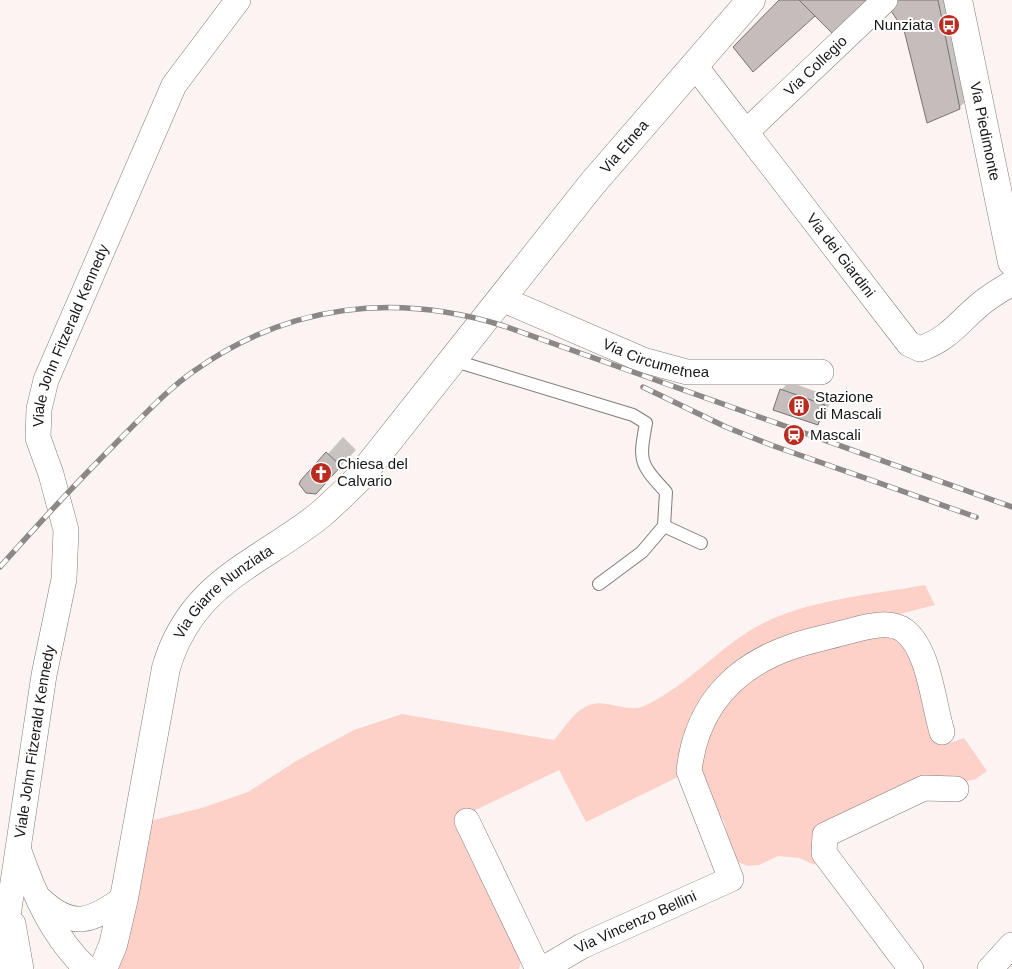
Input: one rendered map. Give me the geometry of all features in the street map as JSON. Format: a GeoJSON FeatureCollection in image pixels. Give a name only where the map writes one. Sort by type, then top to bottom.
{"type":"FeatureCollection","features":[{"type":"Feature","properties":{"kind":"street","name":"Viale John Fitzerald Kennedy"},"geometry":{"type":"LineString","coordinates":[[0,969],[44,675],[64,579],[66,530],[51,474],[38,438],[38,410],[44,387],[174,85],[238,0]]}},
{"type":"Feature","properties":{"kind":"street","name":"Via Etnea"},"geometry":{"type":"LineString","coordinates":[[502,299],[592,184],[751,0]]}},
{"type":"Feature","properties":{"kind":"street","name":"Via Collegio"},"geometry":{"type":"LineString","coordinates":[[746,132],[885,0]]}},
{"type":"Feature","properties":{"kind":"street","name":"Via Piedimonte"},"geometry":{"type":"LineString","coordinates":[[958,0],[1012,261]]}},
{"type":"Feature","properties":{"kind":"street","name":"Via dei Giardini"},"geometry":{"type":"LineString","coordinates":[[695,66],[909,344],[920,349],[935,344],[951,334],[982,303],[1012,282]]}},
{"type":"Feature","properties":{"kind":"street","name":"Via Giarre Nunziata"},"geometry":{"type":"LineString","coordinates":[[103,969],[113,945],[124,898],[166,668],[173,644],[183,624],[214,590],[339,499],[359,478],[502,299]]}},
{"type":"Feature","properties":{"kind":"street","name":"Via Circumetnea"},"geometry":{"type":"LineString","coordinates":[[502,299],[643,360],[687,372],[821,372]]}},
{"type":"Feature","properties":{"kind":"street","name":"Via Vincenzo Bellini"},"geometry":{"type":"LineString","coordinates":[[543,969],[582,946],[731,879],[688,771],[698,727],[718,695],[758,662],[790,647],[868,627],[891,625],[904,630],[918,644],[925,663],[942,732]]}},
{"type":"Feature","properties":{"kind":"street"},"geometry":{"type":"LineString","coordinates":[[911,969],[824,853],[825,834],[924,788],[956,789]]}},
{"type":"Feature","properties":{"kind":"street"},"geometry":{"type":"LineString","coordinates":[[467,821],[538,969]]}},
{"type":"Feature","properties":{"kind":"street"},"geometry":{"type":"LineString","coordinates":[[18,849],[34,893],[69,952],[86,969]]}},
{"type":"Feature","properties":{"kind":"street"},"geometry":{"type":"LineString","coordinates":[[34,893],[54,911],[66,918],[85,920],[100,915],[124,898]]}},
{"type":"Feature","properties":{"kind":"street"},"geometry":{"type":"LineString","coordinates":[[10,904],[21,969]]}},
{"type":"Feature","properties":{"kind":"street"},"geometry":{"type":"LineString","coordinates":[[990,969],[1012,944]]}},
{"type":"Feature","properties":{"kind":"lane"},"geometry":{"type":"LineString","coordinates":[[452,360],[633,415],[646,423],[641,454],[646,471],[666,492],[664,526],[642,552],[599,584]]}},
{"type":"Feature","properties":{"kind":"lane"},"geometry":{"type":"LineString","coordinates":[[664,526],[701,543]]}},
{"type":"Feature","properties":{"kind":"shaded area"},"geometry":{"type":"Polygon","coordinates":[[[925,585],[935,605],[798,640],[737,671],[682,775],[586,822],[559,770],[465,815],[522,957],[519,969],[119,969],[150,821],[205,807],[248,792],[296,761],[354,730],[402,714],[554,740],[576,713],[592,704],[599,703],[637,708],[659,698],[674,689],[742,636],[774,618],[815,605],[861,595],[925,585]]]}},
{"type":"Feature","properties":{"kind":"shaded area"},"geometry":{"type":"Polygon","coordinates":[[[889,632],[909,647],[938,741],[950,743],[964,738],[987,771],[976,779],[959,783],[815,848],[815,865],[799,858],[778,856],[759,865],[748,866],[738,862],[732,855],[724,821],[711,805],[697,758],[713,711],[771,662],[889,632]]]}},
{"type":"Feature","properties":{"kind":"building"},"geometry":{"type":"Polygon","coordinates":[[[779,0],[799,0],[815,16],[753,72],[733,47],[779,0]]]}},
{"type":"Feature","properties":{"kind":"building"},"geometry":{"type":"Polygon","coordinates":[[[799,0],[873,0],[835,36],[799,0]]]}},
{"type":"Feature","properties":{"kind":"building"},"geometry":{"type":"Polygon","coordinates":[[[898,0],[938,0],[960,109],[927,123],[904,30],[889,8],[898,0]]]}},
{"type":"Feature","properties":{"kind":"building","name":"Stazione di Mascali"},"geometry":{"type":"Polygon","coordinates":[[[780,389],[825,405],[818,425],[773,410],[780,389]]]}},
{"type":"Feature","properties":{"kind":"building","name":"Chiesa del Calvario"},"geometry":{"type":"Polygon","coordinates":[[[326,452],[341,466],[316,494],[306,493],[299,484],[326,452]]]}},
{"type":"Feature","properties":{"kind":"railway"},"geometry":{"type":"LineString","coordinates":[[0,567],[106,453],[165,394],[194,371],[230,348],[267,331],[305,318],[343,311],[383,308],[423,309],[463,315],[504,326],[1012,507]]}},
{"type":"Feature","properties":{"kind":"railway"},"geometry":{"type":"LineString","coordinates":[[643,387],[726,427],[771,445],[976,517]]}},
{"type":"Feature","properties":{"kind":"place","name":"Nunziata"},"geometry":{"type":"Point","coordinates":[949,25]}},
{"type":"Feature","properties":{"kind":"place","name":"Stazione di Mascali"},"geometry":{"type":"Point","coordinates":[799,406]}},
{"type":"Feature","properties":{"kind":"place","name":"Mascali"},"geometry":{"type":"Point","coordinates":[794,435]}},
{"type":"Feature","properties":{"kind":"place","name":"Chiesa del Calvario"},"geometry":{"type":"Point","coordinates":[321,473]}}]}
